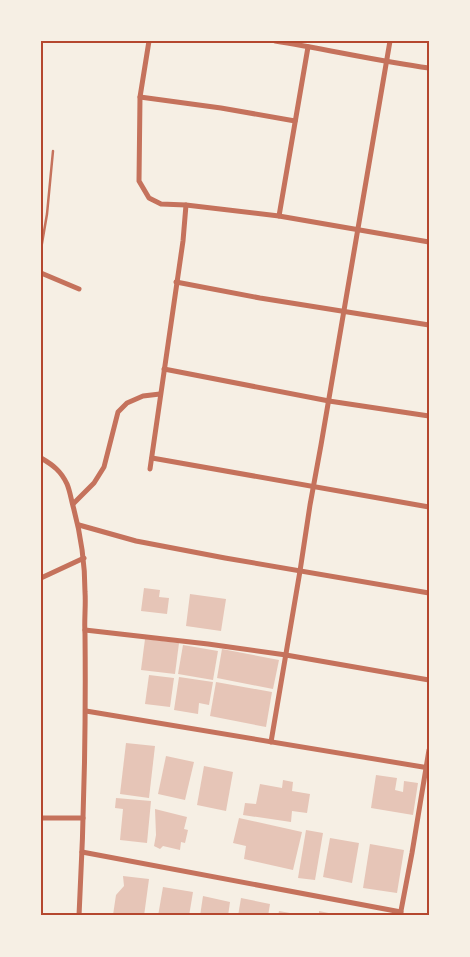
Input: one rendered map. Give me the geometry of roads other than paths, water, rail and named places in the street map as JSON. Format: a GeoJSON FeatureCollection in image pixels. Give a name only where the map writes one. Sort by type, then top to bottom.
{"type":"FeatureCollection","features":[{"type":"Feature","properties":{"kind":"street"},"geometry":{"type":"LineString","coordinates":[[149,41],[140,97],[138,181],[148,198],[161,204],[186,205],[279,216],[429,242]]}},
{"type":"Feature","properties":{"kind":"street"},"geometry":{"type":"LineString","coordinates":[[275,41],[386,62],[429,68]]}},
{"type":"Feature","properties":{"kind":"street"},"geometry":{"type":"LineString","coordinates":[[271,742],[390,41]]}},
{"type":"Feature","properties":{"kind":"street"},"geometry":{"type":"LineString","coordinates":[[279,216],[308,46]]}},
{"type":"Feature","properties":{"kind":"street"},"geometry":{"type":"LineString","coordinates":[[140,97],[221,108],[295,121]]}},
{"type":"Feature","properties":{"kind":"street"},"geometry":{"type":"LineString","coordinates":[[150,469],[183,241],[186,205]]}},
{"type":"Feature","properties":{"kind":"street"},"geometry":{"type":"LineString","coordinates":[[41,273],[79,289]]}},
{"type":"Feature","properties":{"kind":"street"},"geometry":{"type":"LineString","coordinates":[[176,282],[260,298],[429,325]]}},
{"type":"Feature","properties":{"kind":"street"},"geometry":{"type":"LineString","coordinates":[[164,369],[328,401],[429,416]]}},
{"type":"Feature","properties":{"kind":"street"},"geometry":{"type":"LineString","coordinates":[[73,504],[94,483],[104,467],[118,412],[127,403],[143,396],[160,394]]}},
{"type":"Feature","properties":{"kind":"street"},"geometry":{"type":"LineString","coordinates":[[41,458],[53,465],[68,485],[79,525],[84,558],[86,711],[79,916]]}},
{"type":"Feature","properties":{"kind":"street"},"geometry":{"type":"LineString","coordinates":[[152,458],[429,507]]}},
{"type":"Feature","properties":{"kind":"street"},"geometry":{"type":"LineString","coordinates":[[79,525],[136,541],[429,593]]}},
{"type":"Feature","properties":{"kind":"street"},"geometry":{"type":"LineString","coordinates":[[41,578],[84,558]]}},
{"type":"Feature","properties":{"kind":"street"},"geometry":{"type":"LineString","coordinates":[[84,630],[286,655],[429,680]]}},
{"type":"Feature","properties":{"kind":"street"},"geometry":{"type":"LineString","coordinates":[[86,711],[427,767]]}},
{"type":"Feature","properties":{"kind":"street"},"geometry":{"type":"LineString","coordinates":[[82,852],[401,914],[429,750]]}},
{"type":"Feature","properties":{"kind":"street"},"geometry":{"type":"LineString","coordinates":[[41,818],[83,818]]}},
{"type":"Feature","properties":{"kind":"lane"},"geometry":{"type":"LineString","coordinates":[[41,249],[47,214],[53,151]]}}]}
